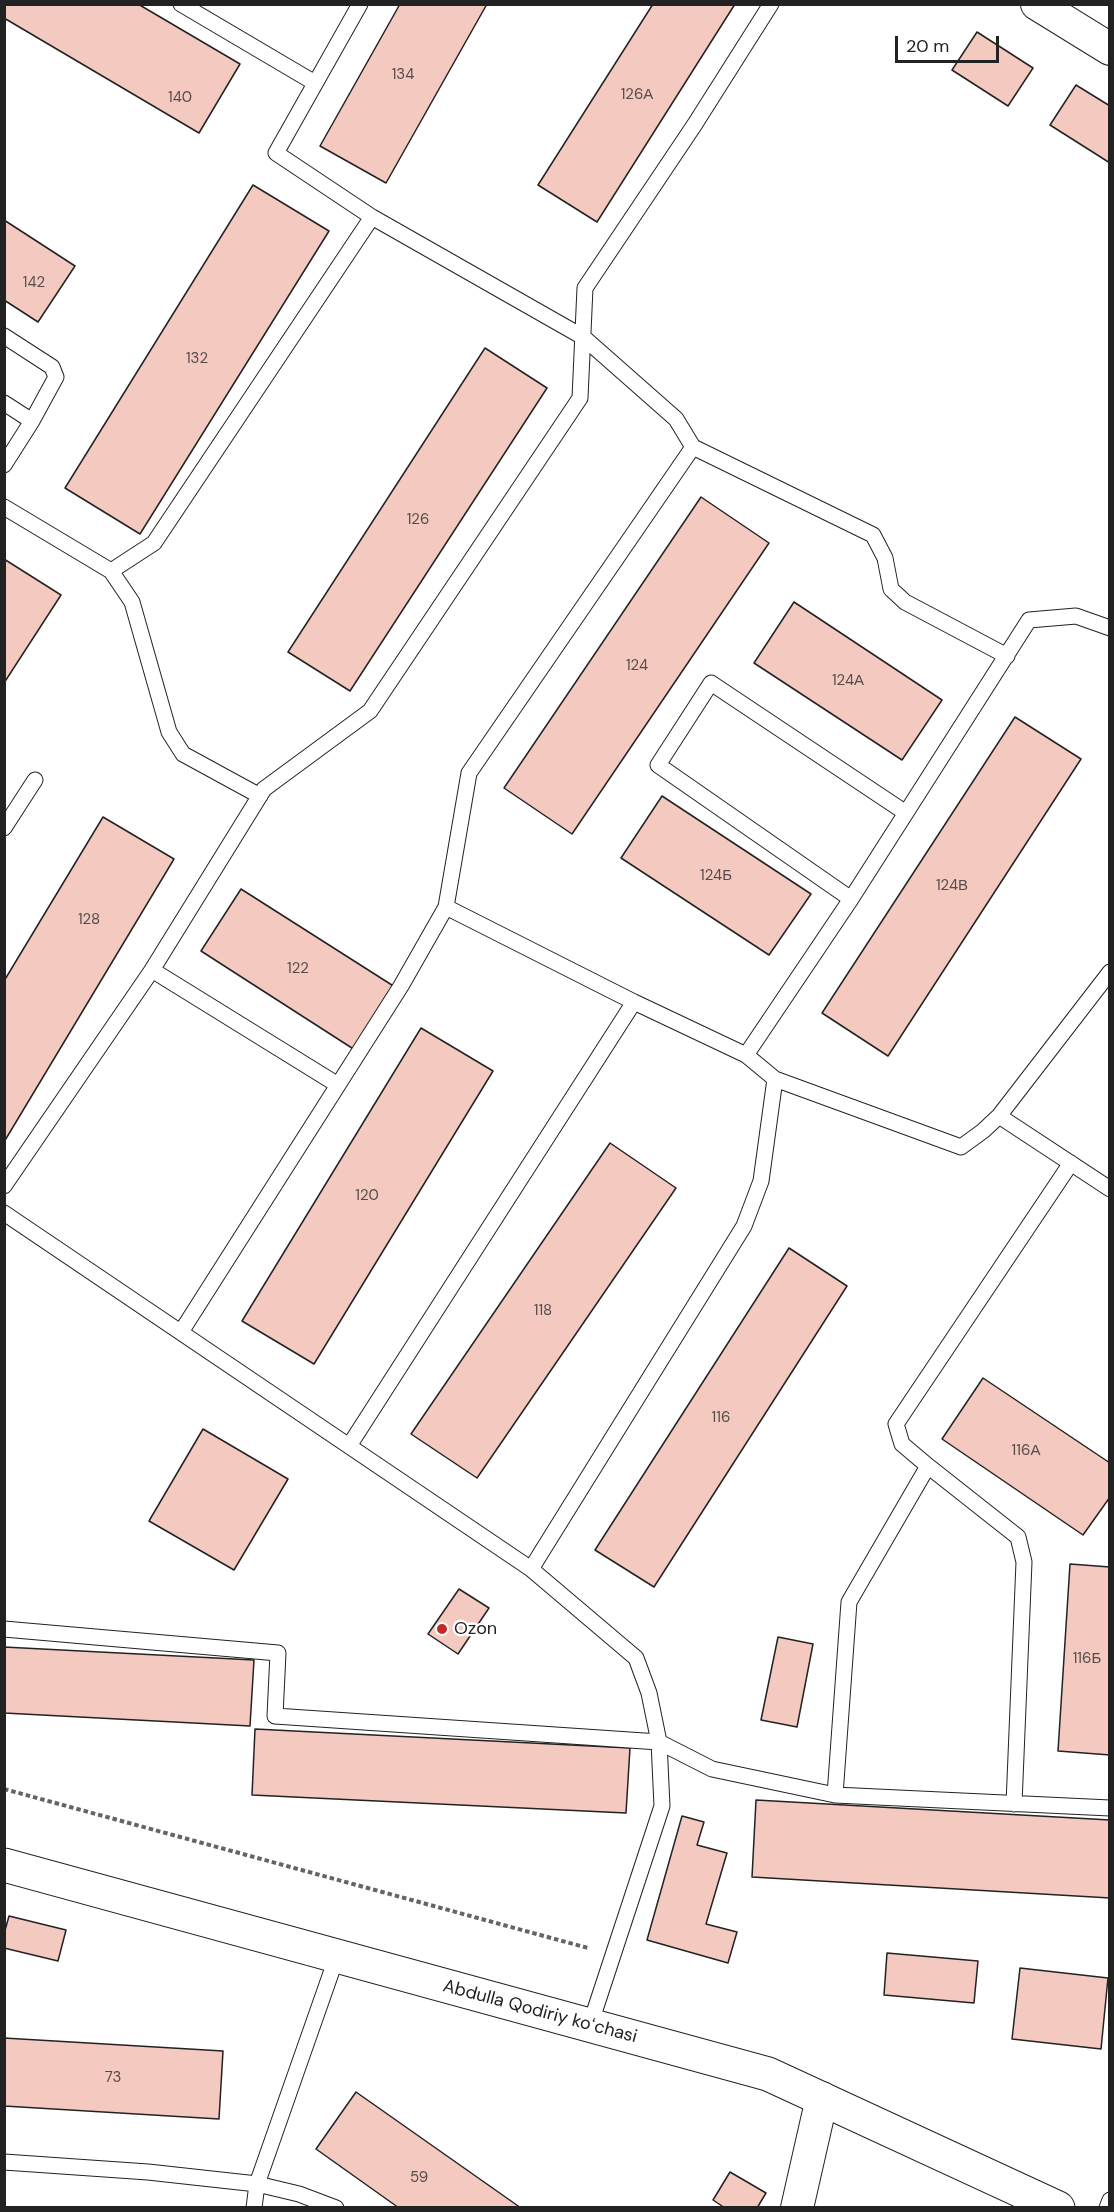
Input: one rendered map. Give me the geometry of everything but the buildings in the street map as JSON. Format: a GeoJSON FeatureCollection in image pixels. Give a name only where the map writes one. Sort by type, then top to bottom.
{"type":"FeatureCollection","features":[{"type":"Feature","properties":{"kind":"street"},"geometry":{"type":"LineString","coordinates":[[1036,4],[1110,49]]}},
{"type":"Feature","properties":{"kind":"street","name":"Abdulla Qodiriy koʻchasi"},"geometry":{"type":"LineString","coordinates":[[4,1865],[768,2074],[1058,2208]]}},
{"type":"Feature","properties":{"kind":"street"},"geometry":{"type":"LineString","coordinates":[[797,2208],[822,2098]]}},
{"type":"Feature","properties":{"kind":"lane"},"geometry":{"type":"LineString","coordinates":[[182,4],[315,83]]}},
{"type":"Feature","properties":{"kind":"lane"},"geometry":{"type":"LineString","coordinates":[[360,4],[276,153],[372,217],[583,338],[675,419],[693,447],[873,536],[885,558],[891,589],[905,602],[1007,656]]}},
{"type":"Feature","properties":{"kind":"lane"},"geometry":{"type":"LineString","coordinates":[[4,1186],[152,970],[264,789],[370,711],[580,398],[585,288],[695,124],[771,4]]}},
{"type":"Feature","properties":{"kind":"lane"},"geometry":{"type":"LineString","coordinates":[[111,571],[154,543],[372,217]]}},
{"type":"Feature","properties":{"kind":"lane"},"geometry":{"type":"LineString","coordinates":[[4,336],[52,367],[56,377],[4,465]]}},
{"type":"Feature","properties":{"kind":"lane"},"geometry":{"type":"LineString","coordinates":[[4,404],[32,421]]}},
{"type":"Feature","properties":{"kind":"lane"},"geometry":{"type":"LineString","coordinates":[[182,1332],[400,986],[446,907],[469,773],[693,447]]}},
{"type":"Feature","properties":{"kind":"lane"},"geometry":{"type":"LineString","coordinates":[[4,507],[111,571],[132,602],[169,732],[183,754],[260,796]]}},
{"type":"Feature","properties":{"kind":"lane"},"geometry":{"type":"LineString","coordinates":[[746,1055],[850,899],[1029,621],[1076,616],[1110,628]]}},
{"type":"Feature","properties":{"kind":"lane"},"geometry":{"type":"LineString","coordinates":[[850,899],[658,765],[711,683],[906,813]]}},
{"type":"Feature","properties":{"kind":"lane"},"geometry":{"type":"LineString","coordinates":[[4,828],[35,780]]}},
{"type":"Feature","properties":{"kind":"lane"},"geometry":{"type":"LineString","coordinates":[[446,907],[634,1002],[746,1055],[775,1079],[961,1146],[983,1131],[999,1116],[1110,972]]}},
{"type":"Feature","properties":{"kind":"lane"},"geometry":{"type":"LineString","coordinates":[[152,970],[338,1085]]}},
{"type":"Feature","properties":{"kind":"lane"},"geometry":{"type":"LineString","coordinates":[[349,1446],[634,1002]]}},
{"type":"Feature","properties":{"kind":"lane"},"geometry":{"type":"LineString","coordinates":[[531,1569],[744,1226],[761,1181],[775,1079]]}},
{"type":"Feature","properties":{"kind":"lane"},"geometry":{"type":"LineString","coordinates":[[999,1116],[1110,1189]]}},
{"type":"Feature","properties":{"kind":"lane"},"geometry":{"type":"LineString","coordinates":[[1014,1804],[1024,1562],[1018,1537],[902,1444],[896,1424],[1071,1163]]}},
{"type":"Feature","properties":{"kind":"lane"},"geometry":{"type":"LineString","coordinates":[[4,1213],[531,1569],[636,1658],[649,1692],[659,1742],[662,1806],[590,2025]]}},
{"type":"Feature","properties":{"kind":"lane"},"geometry":{"type":"LineString","coordinates":[[835,1795],[849,1602],[928,1466]]}},
{"type":"Feature","properties":{"kind":"lane"},"geometry":{"type":"LineString","coordinates":[[4,1629],[278,1653],[275,1716],[659,1742],[712,1769],[835,1795],[1110,1808]]}},
{"type":"Feature","properties":{"kind":"lane"},"geometry":{"type":"LineString","coordinates":[[254,2208],[257,2184],[337,1956]]}},
{"type":"Feature","properties":{"kind":"lane"},"geometry":{"type":"LineString","coordinates":[[4,2162],[148,2172],[257,2184],[299,2194],[336,2208]]}},
{"type":"Feature","properties":{"kind":"lane"},"geometry":{"type":"LineString","coordinates":[[1107,2208],[1110,2200]]}},
{"type":"Feature","properties":{"kind":"path"},"geometry":{"type":"LineString","coordinates":[[4,1789],[612,1955]]}},
{"type":"Feature","properties":{"kind":"place","name":"Ozon"},"geometry":{"type":"Point","coordinates":[442,1629]}}]}
